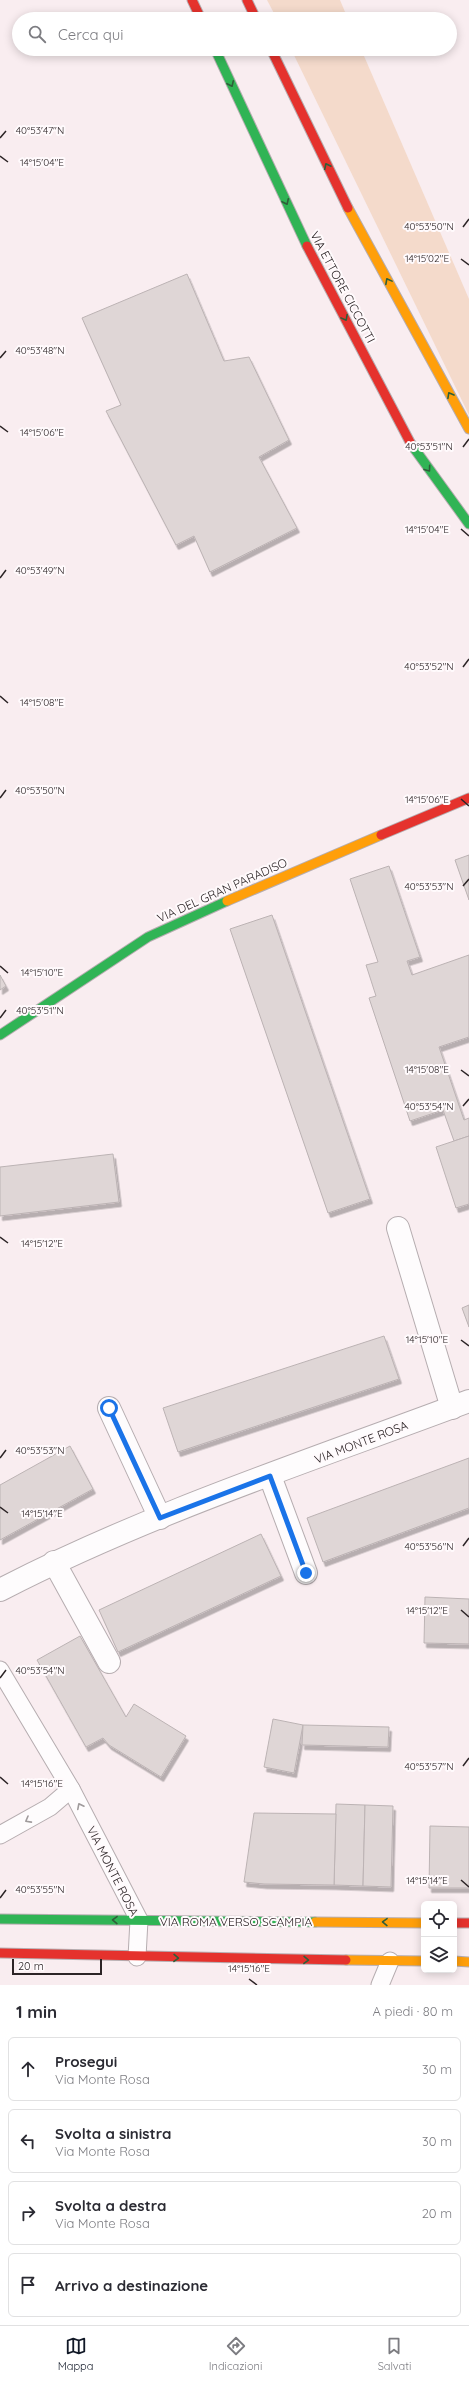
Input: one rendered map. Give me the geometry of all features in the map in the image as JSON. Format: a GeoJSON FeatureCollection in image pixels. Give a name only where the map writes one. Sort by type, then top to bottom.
{"type":"FeatureCollection","features":[{"type":"Feature","properties":{"kind":"street"},"geometry":{"type":"LineString","coordinates":[[192,0],[198,12]]}},
{"type":"Feature","properties":{"kind":"street"},"geometry":{"type":"LineString","coordinates":[[247,0],[253,12]]}},
{"type":"Feature","properties":{"kind":"street","name":"VIA ETTORE CICCOTTI"},"geometry":{"type":"LineString","coordinates":[[218,56],[301,234],[415,451],[469,524]]}},
{"type":"Feature","properties":{"kind":"street"},"geometry":{"type":"LineString","coordinates":[[274,56],[346,204],[469,430]]}},
{"type":"Feature","properties":{"kind":"street","name":"VIA DEL GRAN PARADISO"},"geometry":{"type":"LineString","coordinates":[[0,1035],[148,937],[243,893],[469,798]]}},
{"type":"Feature","properties":{"kind":"street","name":"VIA MONTE ROSA"},"geometry":{"type":"LineString","coordinates":[[0,1590],[54,1562],[160,1518],[460,1405],[398,1228]]}},
{"type":"Feature","properties":{"kind":"street"},"geometry":{"type":"LineString","coordinates":[[109,1408],[160,1518]]}},
{"type":"Feature","properties":{"kind":"street"},"geometry":{"type":"LineString","coordinates":[[270,1476],[306,1573]]}},
{"type":"Feature","properties":{"kind":"street"},"geometry":{"type":"LineString","coordinates":[[54,1562],[109,1662]]}},
{"type":"Feature","properties":{"kind":"street","name":"VIA ROMA VERSO SCAMPIA"},"geometry":{"type":"LineString","coordinates":[[0,1919],[421,1923]]}},
{"type":"Feature","properties":{"kind":"street"},"geometry":{"type":"LineString","coordinates":[[457,1923],[469,1923]]}},
{"type":"Feature","properties":{"kind":"street"},"geometry":{"type":"LineString","coordinates":[[0,1953],[137,1957],[421,1961]]}},
{"type":"Feature","properties":{"kind":"street"},"geometry":{"type":"LineString","coordinates":[[457,1962],[469,1962]]}},
{"type":"Feature","properties":{"kind":"lane","name":"VIA MONTE ROSA"},"geometry":{"type":"LineString","coordinates":[[0,1670],[71,1789],[139,1920],[137,1957]]}},
{"type":"Feature","properties":{"kind":"lane"},"geometry":{"type":"LineString","coordinates":[[0,1835],[50,1807],[71,1789]]}},
{"type":"Feature","properties":{"kind":"lane"},"geometry":{"type":"LineString","coordinates":[[380,1985],[390,1961]]}},
{"type":"Feature","properties":{"kind":"shaded area"},"geometry":{"type":"Polygon","coordinates":[[[267,0],[340,0],[345,12],[273,12],[267,0]]]}},
{"type":"Feature","properties":{"kind":"shaded area"},"geometry":{"type":"Polygon","coordinates":[[[294,56],[364,56],[469,299],[469,415],[294,56]]]}},
{"type":"Feature","properties":{"kind":"building"},"geometry":{"type":"Polygon","coordinates":[[[187,274],[224,361],[249,357],[289,440],[259,457],[297,528],[210,572],[194,536],[176,545],[106,411],[121,405],[82,318],[187,274]]]}},
{"type":"Feature","properties":{"kind":"building"},"geometry":{"type":"Polygon","coordinates":[[[469,855],[469,900],[455,860],[469,855]]]}},
{"type":"Feature","properties":{"kind":"building"},"geometry":{"type":"Polygon","coordinates":[[[389,866],[420,957],[407,961],[412,975],[469,955],[469,1037],[439,1047],[464,1120],[469,1118],[469,1136],[454,1141],[443,1110],[410,1121],[369,998],[376,996],[366,965],[378,962],[350,879],[389,866]]]}},
{"type":"Feature","properties":{"kind":"building"},"geometry":{"type":"Polygon","coordinates":[[[272,915],[370,1199],[328,1213],[230,929],[272,915]]]}},
{"type":"Feature","properties":{"kind":"building"},"geometry":{"type":"Polygon","coordinates":[[[0,975],[6,986],[0,990],[0,975]]]}},
{"type":"Feature","properties":{"kind":"building"},"geometry":{"type":"Polygon","coordinates":[[[469,1136],[469,1204],[456,1208],[436,1147],[469,1136]]]}},
{"type":"Feature","properties":{"kind":"building"},"geometry":{"type":"Polygon","coordinates":[[[113,1154],[119,1202],[0,1216],[0,1167],[113,1154]]]}},
{"type":"Feature","properties":{"kind":"building"},"geometry":{"type":"Polygon","coordinates":[[[469,1305],[469,1327],[462,1308],[469,1305]]]}},
{"type":"Feature","properties":{"kind":"building"},"geometry":{"type":"Polygon","coordinates":[[[384,1336],[399,1379],[178,1452],[163,1408],[384,1336]]]}},
{"type":"Feature","properties":{"kind":"building"},"geometry":{"type":"Polygon","coordinates":[[[70,1446],[93,1489],[0,1540],[0,1485],[70,1446]]]}},
{"type":"Feature","properties":{"kind":"building"},"geometry":{"type":"Polygon","coordinates":[[[469,1458],[469,1508],[323,1562],[307,1518],[469,1458]]]}},
{"type":"Feature","properties":{"kind":"building"},"geometry":{"type":"Polygon","coordinates":[[[261,1534],[281,1576],[118,1652],[99,1610],[261,1534]]]}},
{"type":"Feature","properties":{"kind":"building"},"geometry":{"type":"Polygon","coordinates":[[[425,1597],[469,1599],[469,1644],[424,1643],[425,1597]]]}},
{"type":"Feature","properties":{"kind":"building"},"geometry":{"type":"Polygon","coordinates":[[[80,1636],[126,1717],[134,1704],[186,1736],[161,1777],[109,1745],[103,1738],[86,1747],[37,1660],[80,1636]]]}},
{"type":"Feature","properties":{"kind":"building"},"geometry":{"type":"Polygon","coordinates":[[[273,1719],[303,1725],[294,1773],[264,1767],[273,1719]]]}},
{"type":"Feature","properties":{"kind":"building"},"geometry":{"type":"Polygon","coordinates":[[[303,1725],[389,1727],[388,1747],[302,1745],[303,1725]]]}},
{"type":"Feature","properties":{"kind":"building"},"geometry":{"type":"Polygon","coordinates":[[[336,1804],[365,1805],[363,1886],[334,1885],[336,1804]]]}},
{"type":"Feature","properties":{"kind":"building"},"geometry":{"type":"Polygon","coordinates":[[[365,1805],[393,1806],[391,1887],[363,1886],[365,1805]]]}},
{"type":"Feature","properties":{"kind":"building"},"geometry":{"type":"Polygon","coordinates":[[[254,1813],[336,1814],[334,1885],[264,1884],[244,1882],[254,1813]]]}},
{"type":"Feature","properties":{"kind":"building"},"geometry":{"type":"Polygon","coordinates":[[[430,1826],[469,1827],[469,1888],[429,1888],[430,1826]]]}},
{"type":"Feature","properties":{"kind":"traffic: fast"},"geometry":{"type":"LineString","coordinates":[[218,56],[307,246]]}},
{"type":"Feature","properties":{"kind":"traffic: fast"},"geometry":{"type":"LineString","coordinates":[[411,444],[469,524]]}},
{"type":"Feature","properties":{"kind":"traffic: fast"},"geometry":{"type":"LineString","coordinates":[[0,1035],[148,937],[227,901]]}},
{"type":"Feature","properties":{"kind":"traffic: fast"},"geometry":{"type":"LineString","coordinates":[[0,1919],[315,1922]]}},
{"type":"Feature","properties":{"kind":"traffic: slow"},"geometry":{"type":"LineString","coordinates":[[348,208],[469,429]]}},
{"type":"Feature","properties":{"kind":"traffic: slow"},"geometry":{"type":"LineString","coordinates":[[227,901],[381,835]]}},
{"type":"Feature","properties":{"kind":"traffic: slow"},"geometry":{"type":"LineString","coordinates":[[315,1922],[421,1923]]}},
{"type":"Feature","properties":{"kind":"traffic: slow"},"geometry":{"type":"LineString","coordinates":[[346,1960],[421,1961]]}},
{"type":"Feature","properties":{"kind":"traffic: slow"},"geometry":{"type":"LineString","coordinates":[[457,1961],[469,1962]]}},
{"type":"Feature","properties":{"kind":"traffic: jam"},"geometry":{"type":"LineString","coordinates":[[192,0],[198,12]]}},
{"type":"Feature","properties":{"kind":"traffic: jam"},"geometry":{"type":"LineString","coordinates":[[247,0],[253,12]]}},
{"type":"Feature","properties":{"kind":"traffic: jam"},"geometry":{"type":"LineString","coordinates":[[274,56],[348,208]]}},
{"type":"Feature","properties":{"kind":"traffic: jam"},"geometry":{"type":"LineString","coordinates":[[307,246],[411,444]]}},
{"type":"Feature","properties":{"kind":"traffic: jam"},"geometry":{"type":"LineString","coordinates":[[381,835],[469,798]]}},
{"type":"Feature","properties":{"kind":"traffic: jam"},"geometry":{"type":"LineString","coordinates":[[457,1923],[469,1923]]}},
{"type":"Feature","properties":{"kind":"traffic: jam"},"geometry":{"type":"LineString","coordinates":[[0,1953],[346,1960]]}},
{"type":"Feature","properties":{"kind":"route"},"geometry":{"type":"LineString","coordinates":[[109,1408],[160,1518],[270,1476],[306,1573]]}}]}
